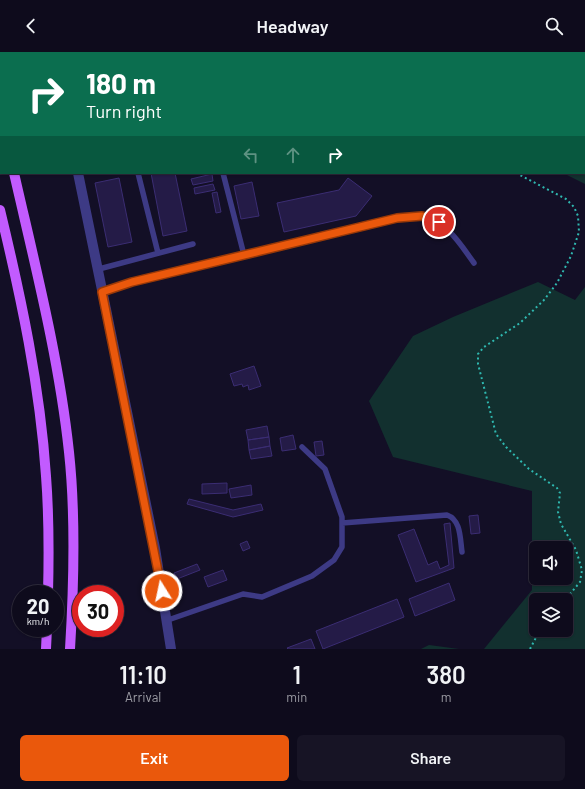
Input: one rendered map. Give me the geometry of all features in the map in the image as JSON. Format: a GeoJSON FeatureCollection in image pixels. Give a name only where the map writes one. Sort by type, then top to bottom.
{"type":"FeatureCollection","features":[{"type":"Feature","properties":{"kind":"main road"},"geometry":{"type":"LineString","coordinates":[[14,174],[53,347],[69,452],[73,507],[70,649]]}},
{"type":"Feature","properties":{"kind":"main road"},"geometry":{"type":"LineString","coordinates":[[0,210],[33,367],[41,424],[46,475],[49,540],[48,585]]}},
{"type":"Feature","properties":{"kind":"main road"},"geometry":{"type":"LineString","coordinates":[[46,649],[47,637]]}},
{"type":"Feature","properties":{"kind":"street"},"geometry":{"type":"LineString","coordinates":[[78,174],[99,269],[102,292],[155,548],[168,620],[171,649]]}},
{"type":"Feature","properties":{"kind":"lane"},"geometry":{"type":"LineString","coordinates":[[138,174],[158,253]]}},
{"type":"Feature","properties":{"kind":"lane"},"geometry":{"type":"LineString","coordinates":[[223,174],[244,255]]}},
{"type":"Feature","properties":{"kind":"lane"},"geometry":{"type":"LineString","coordinates":[[102,292],[132,282],[397,218],[422,216],[439,222],[452,234],[474,263]]}},
{"type":"Feature","properties":{"kind":"lane"},"geometry":{"type":"LineString","coordinates":[[99,269],[193,244]]}},
{"type":"Feature","properties":{"kind":"lane"},"geometry":{"type":"LineString","coordinates":[[168,620],[243,594],[262,597],[312,576],[334,560],[342,547],[342,517],[325,469],[302,447]]}},
{"type":"Feature","properties":{"kind":"lane"},"geometry":{"type":"LineString","coordinates":[[342,523],[447,515],[454,517],[457,522],[462,552]]}},
{"type":"Feature","properties":{"kind":"path"},"geometry":{"type":"LineString","coordinates":[[518,174],[566,199],[574,207],[578,216],[579,232],[571,256],[558,283],[544,300],[520,323],[484,347],[478,354],[478,364],[496,434],[506,447],[529,469],[557,488],[560,493],[558,512],[562,524],[576,550],[582,570],[580,582],[571,593]]}},
{"type":"Feature","properties":{"kind":"path"},"geometry":{"type":"LineString","coordinates":[[530,649],[536,637]]}},
{"type":"Feature","properties":{"kind":"green space"},"geometry":{"type":"Polygon","coordinates":[[[565,174],[585,174],[585,184],[565,174]]]}},
{"type":"Feature","properties":{"kind":"green space"},"geometry":{"type":"Polygon","coordinates":[[[538,282],[575,300],[585,287],[585,649],[484,649],[529,594],[529,637],[573,637],[573,593],[530,593],[532,590],[532,585],[573,585],[573,541],[532,541],[532,491],[393,457],[369,401],[413,336],[453,317],[538,282]]]}},
{"type":"Feature","properties":{"kind":"green space"},"geometry":{"type":"Polygon","coordinates":[[[429,645],[459,649],[421,649],[429,645]]]}},
{"type":"Feature","properties":{"kind":"building"},"geometry":{"type":"Polygon","coordinates":[[[151,174],[175,174],[187,231],[163,236],[151,174]]]}},
{"type":"Feature","properties":{"kind":"building"},"geometry":{"type":"Polygon","coordinates":[[[212,174],[213,181],[193,185],[191,179],[212,174]]]}},
{"type":"Feature","properties":{"kind":"building"},"geometry":{"type":"Polygon","coordinates":[[[119,178],[132,242],[108,247],[95,183],[119,178]]]}},
{"type":"Feature","properties":{"kind":"building"},"geometry":{"type":"Polygon","coordinates":[[[348,178],[372,196],[356,216],[284,232],[277,203],[339,190],[348,178]]]}},
{"type":"Feature","properties":{"kind":"building"},"geometry":{"type":"Polygon","coordinates":[[[252,182],[259,216],[241,219],[234,186],[252,182]]]}},
{"type":"Feature","properties":{"kind":"building"},"geometry":{"type":"Polygon","coordinates":[[[213,184],[215,190],[195,194],[194,188],[213,184]]]}},
{"type":"Feature","properties":{"kind":"building"},"geometry":{"type":"Polygon","coordinates":[[[217,192],[221,212],[216,213],[212,193],[217,192]]]}},
{"type":"Feature","properties":{"kind":"building"},"geometry":{"type":"Polygon","coordinates":[[[254,366],[261,386],[249,390],[248,385],[243,387],[242,384],[234,386],[230,374],[254,366]]]}},
{"type":"Feature","properties":{"kind":"building"},"geometry":{"type":"Polygon","coordinates":[[[267,426],[269,437],[248,440],[246,430],[267,426]]]}},
{"type":"Feature","properties":{"kind":"building"},"geometry":{"type":"Polygon","coordinates":[[[293,435],[296,449],[282,451],[280,438],[293,435]]]}},
{"type":"Feature","properties":{"kind":"building"},"geometry":{"type":"Polygon","coordinates":[[[269,437],[270,446],[249,450],[248,440],[269,437]]]}},
{"type":"Feature","properties":{"kind":"building"},"geometry":{"type":"Polygon","coordinates":[[[322,441],[324,455],[316,456],[314,442],[322,441]]]}},
{"type":"Feature","properties":{"kind":"building"},"geometry":{"type":"Polygon","coordinates":[[[270,446],[272,456],[251,459],[249,450],[270,446]]]}},
{"type":"Feature","properties":{"kind":"building"},"geometry":{"type":"Polygon","coordinates":[[[227,483],[227,493],[202,494],[202,484],[227,483]]]}},
{"type":"Feature","properties":{"kind":"building"},"geometry":{"type":"Polygon","coordinates":[[[251,485],[252,495],[231,498],[229,489],[251,485]]]}},
{"type":"Feature","properties":{"kind":"building"},"geometry":{"type":"Polygon","coordinates":[[[189,499],[233,510],[261,504],[263,510],[233,517],[187,504],[189,499]]]}},
{"type":"Feature","properties":{"kind":"building"},"geometry":{"type":"Polygon","coordinates":[[[478,515],[480,533],[471,534],[469,516],[478,515]]]}},
{"type":"Feature","properties":{"kind":"building"},"geometry":{"type":"Polygon","coordinates":[[[450,523],[454,568],[416,582],[398,535],[414,529],[428,565],[437,561],[440,569],[449,565],[444,524],[450,523]]]}},
{"type":"Feature","properties":{"kind":"building"},"geometry":{"type":"Polygon","coordinates":[[[247,541],[250,548],[243,551],[240,544],[247,541]]]}},
{"type":"Feature","properties":{"kind":"building"},"geometry":{"type":"Polygon","coordinates":[[[197,564],[200,570],[177,579],[174,573],[197,564]]]}},
{"type":"Feature","properties":{"kind":"building"},"geometry":{"type":"Polygon","coordinates":[[[223,570],[227,580],[208,587],[204,577],[223,570]]]}},
{"type":"Feature","properties":{"kind":"building"},"geometry":{"type":"Polygon","coordinates":[[[449,583],[455,600],[415,616],[409,599],[449,583]]]}},
{"type":"Feature","properties":{"kind":"building"},"geometry":{"type":"Polygon","coordinates":[[[397,599],[404,617],[323,649],[316,631],[397,599]]]}},
{"type":"Feature","properties":{"kind":"building"},"geometry":{"type":"Polygon","coordinates":[[[311,639],[315,649],[287,648],[311,639]]]}},
{"type":"Feature","properties":{"kind":"route"},"geometry":{"type":"LineString","coordinates":[[162,591],[155,548],[102,292],[132,282],[397,218],[422,216],[439,222]]}}]}
